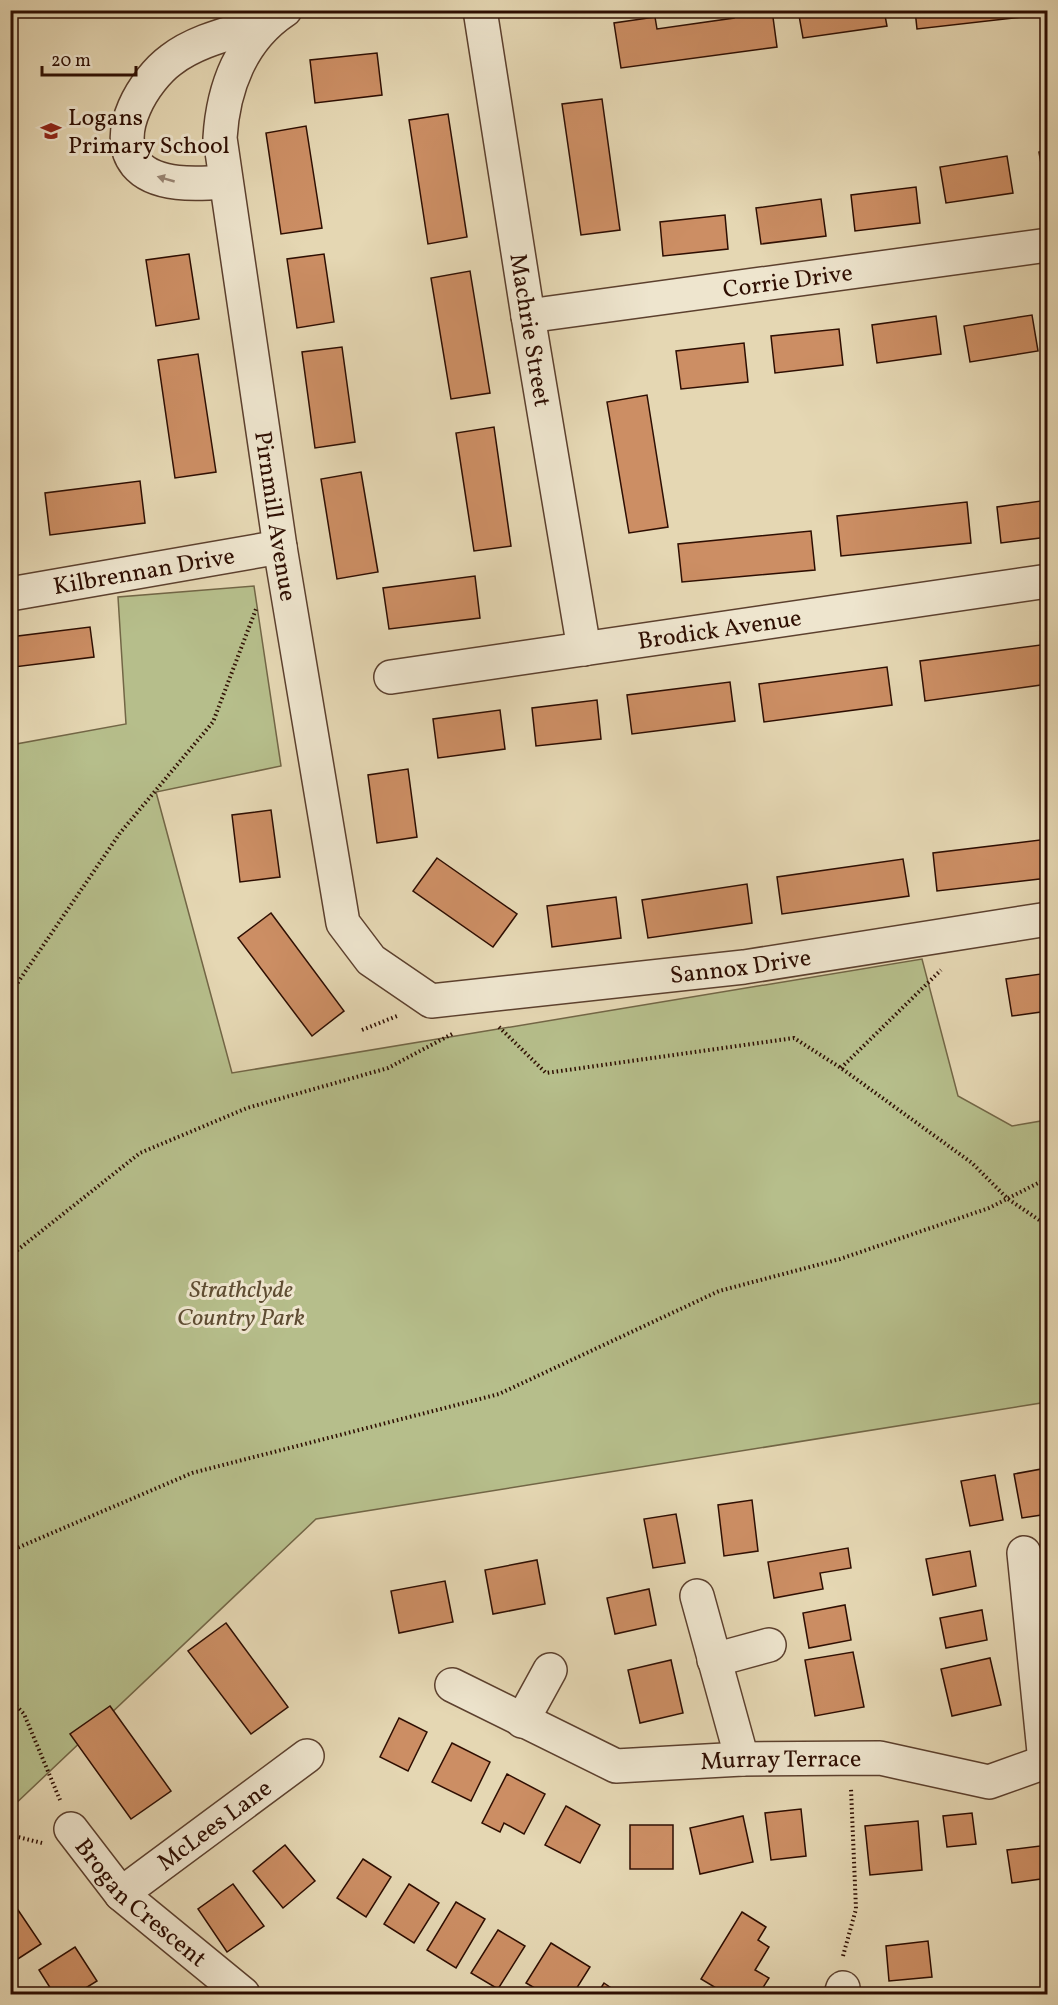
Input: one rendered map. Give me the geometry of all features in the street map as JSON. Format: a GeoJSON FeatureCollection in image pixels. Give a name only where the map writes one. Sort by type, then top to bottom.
{"type":"FeatureCollection","features":[{"type":"Feature","properties":{"kind":"street","name":"Machrie Street"},"geometry":{"type":"LineString","coordinates":[[480,10],[584,649]]}},
{"type":"Feature","properties":{"kind":"street","name":"Pirnmill Avenue"},"geometry":{"type":"LineString","coordinates":[[277,16],[246,50],[229,80],[222,108],[220,138],[224,182],[280,547],[344,922],[371,960],[431,1001]]}},
{"type":"Feature","properties":{"kind":"street"},"geometry":{"type":"LineString","coordinates":[[224,182],[176,182],[152,175],[136,164],[129,149],[131,116],[152,77],[171,60],[193,46],[277,16]]}},
{"type":"Feature","properties":{"kind":"street","name":"Corrie Drive"},"geometry":{"type":"LineString","coordinates":[[528,316],[1047,245]]}},
{"type":"Feature","properties":{"kind":"street","name":"Kilbrennan Drive"},"geometry":{"type":"LineString","coordinates":[[10,594],[280,547]]}},
{"type":"Feature","properties":{"kind":"street","name":"Brodick Avenue"},"geometry":{"type":"LineString","coordinates":[[391,677],[1047,580]]}},
{"type":"Feature","properties":{"kind":"street","name":"Sannox Drive"},"geometry":{"type":"LineString","coordinates":[[431,1001],[744,967],[1047,919]]}},
{"type":"Feature","properties":{"kind":"street"},"geometry":{"type":"LineString","coordinates":[[1024,1553],[1046,1764]]}},
{"type":"Feature","properties":{"kind":"street"},"geometry":{"type":"LineString","coordinates":[[697,1596],[742,1759]]}},
{"type":"Feature","properties":{"kind":"street"},"geometry":{"type":"LineString","coordinates":[[714,1660],[769,1645]]}},
{"type":"Feature","properties":{"kind":"street"},"geometry":{"type":"LineString","coordinates":[[522,1721],[550,1670]]}},
{"type":"Feature","properties":{"kind":"street","name":"Murray Terrace"},"geometry":{"type":"LineString","coordinates":[[452,1685],[616,1766],[742,1759],[880,1758],[989,1782],[1046,1764]]}},
{"type":"Feature","properties":{"kind":"street","name":"McLees Lane"},"geometry":{"type":"LineString","coordinates":[[121,1894],[307,1756]]}},
{"type":"Feature","properties":{"kind":"street","name":"Brogan Crescent"},"geometry":{"type":"LineString","coordinates":[[71,1829],[121,1894],[243,1995]]}},
{"type":"Feature","properties":{"kind":"path"},"geometry":{"type":"LineString","coordinates":[[10,994],[120,833],[213,722],[259,602]]}},
{"type":"Feature","properties":{"kind":"path"},"geometry":{"type":"LineString","coordinates":[[841,1068],[944,966]]}},
{"type":"Feature","properties":{"kind":"path"},"geometry":{"type":"LineString","coordinates":[[500,993],[482,1010],[546,1073],[794,1038],[841,1068],[972,1163],[1008,1199],[1047,1226]]}},
{"type":"Feature","properties":{"kind":"path"},"geometry":{"type":"LineString","coordinates":[[10,1256],[140,1154],[247,1108],[388,1068],[457,1032]]}},
{"type":"Feature","properties":{"kind":"path"},"geometry":{"type":"LineString","coordinates":[[10,1551],[192,1473],[499,1394],[719,1291],[840,1258],[989,1208],[1047,1178]]}},
{"type":"Feature","properties":{"kind":"path"},"geometry":{"type":"LineString","coordinates":[[10,1699],[24,1714],[71,1829]]}},
{"type":"Feature","properties":{"kind":"path"},"geometry":{"type":"LineString","coordinates":[[842,1991],[838,1977],[856,1909],[851,1758]]}},
{"type":"Feature","properties":{"kind":"green space","name":"Strathclyde Country Park"},"geometry":{"type":"Polygon","coordinates":[[[254,586],[281,766],[156,792],[232,1073],[922,959],[958,1096],[1012,1126],[1047,1120],[1047,1402],[316,1519],[11,1808],[11,745],[126,724],[118,597],[254,586]]]}},
{"type":"Feature","properties":{"kind":"building"},"geometry":{"type":"Polygon","coordinates":[[[733,10],[772,10],[777,47],[621,68],[614,23],[655,17],[657,29],[734,18],[733,10]]]}},
{"type":"Feature","properties":{"kind":"building"},"geometry":{"type":"Polygon","coordinates":[[[798,10],[884,10],[887,26],[803,38],[798,10]]]}},
{"type":"Feature","properties":{"kind":"building"},"geometry":{"type":"Polygon","coordinates":[[[915,10],[1048,10],[1048,14],[917,29],[915,10]]]}},
{"type":"Feature","properties":{"kind":"building"},"geometry":{"type":"Polygon","coordinates":[[[377,53],[382,95],[315,103],[310,60],[377,53]]]}},
{"type":"Feature","properties":{"kind":"building"},"geometry":{"type":"Polygon","coordinates":[[[602,99],[620,230],[581,235],[562,104],[602,99]]]}},
{"type":"Feature","properties":{"kind":"building"},"geometry":{"type":"Polygon","coordinates":[[[448,114],[467,237],[428,244],[409,120],[448,114]]]}},
{"type":"Feature","properties":{"kind":"building"},"geometry":{"type":"Polygon","coordinates":[[[306,126],[322,228],[281,234],[266,133],[306,126]]]}},
{"type":"Feature","properties":{"kind":"building"},"geometry":{"type":"Polygon","coordinates":[[[1048,150],[1048,192],[1046,192],[1039,152],[1048,150]]]}},
{"type":"Feature","properties":{"kind":"building"},"geometry":{"type":"Polygon","coordinates":[[[1007,156],[1013,193],[946,203],[940,167],[1007,156]]]}},
{"type":"Feature","properties":{"kind":"building"},"geometry":{"type":"Polygon","coordinates":[[[916,187],[920,223],[855,231],[851,195],[916,187]]]}},
{"type":"Feature","properties":{"kind":"building"},"geometry":{"type":"Polygon","coordinates":[[[821,199],[826,236],[761,244],[756,208],[821,199]]]}},
{"type":"Feature","properties":{"kind":"building"},"geometry":{"type":"Polygon","coordinates":[[[725,215],[728,249],[663,256],[660,222],[725,215]]]}},
{"type":"Feature","properties":{"kind":"building"},"geometry":{"type":"Polygon","coordinates":[[[189,254],[199,319],[156,326],[146,260],[189,254]]]}},
{"type":"Feature","properties":{"kind":"building"},"geometry":{"type":"Polygon","coordinates":[[[324,254],[334,322],[297,328],[287,259],[324,254]]]}},
{"type":"Feature","properties":{"kind":"building"},"geometry":{"type":"Polygon","coordinates":[[[470,271],[490,393],[451,399],[431,278],[470,271]]]}},
{"type":"Feature","properties":{"kind":"building"},"geometry":{"type":"Polygon","coordinates":[[[1032,315],[1038,351],[970,362],[964,326],[1032,315]]]}},
{"type":"Feature","properties":{"kind":"building"},"geometry":{"type":"Polygon","coordinates":[[[936,316],[941,354],[877,363],[872,325],[936,316]]]}},
{"type":"Feature","properties":{"kind":"building"},"geometry":{"type":"Polygon","coordinates":[[[839,329],[843,365],[775,373],[771,336],[839,329]]]}},
{"type":"Feature","properties":{"kind":"building"},"geometry":{"type":"Polygon","coordinates":[[[744,343],[748,382],[681,389],[676,351],[744,343]]]}},
{"type":"Feature","properties":{"kind":"building"},"geometry":{"type":"Polygon","coordinates":[[[342,347],[355,442],[315,448],[302,352],[342,347]]]}},
{"type":"Feature","properties":{"kind":"building"},"geometry":{"type":"Polygon","coordinates":[[[198,354],[216,472],[175,478],[158,360],[198,354]]]}},
{"type":"Feature","properties":{"kind":"building"},"geometry":{"type":"Polygon","coordinates":[[[647,395],[668,527],[629,533],[607,402],[647,395]]]}},
{"type":"Feature","properties":{"kind":"building"},"geometry":{"type":"Polygon","coordinates":[[[494,427],[511,546],[474,551],[456,433],[494,427]]]}},
{"type":"Feature","properties":{"kind":"building"},"geometry":{"type":"Polygon","coordinates":[[[361,472],[378,572],[337,579],[321,479],[361,472]]]}},
{"type":"Feature","properties":{"kind":"building"},"geometry":{"type":"Polygon","coordinates":[[[140,481],[145,523],[50,535],[45,493],[140,481]]]}},
{"type":"Feature","properties":{"kind":"building"},"geometry":{"type":"Polygon","coordinates":[[[1048,500],[1048,537],[1001,543],[997,507],[1048,500]]]}},
{"type":"Feature","properties":{"kind":"building"},"geometry":{"type":"Polygon","coordinates":[[[967,502],[971,543],[841,556],[837,516],[967,502]]]}},
{"type":"Feature","properties":{"kind":"building"},"geometry":{"type":"Polygon","coordinates":[[[811,531],[815,570],[682,582],[678,544],[811,531]]]}},
{"type":"Feature","properties":{"kind":"building"},"geometry":{"type":"Polygon","coordinates":[[[475,576],[480,618],[389,629],[383,588],[475,576]]]}},
{"type":"Feature","properties":{"kind":"building"},"geometry":{"type":"Polygon","coordinates":[[[90,627],[94,657],[14,667],[10,637],[90,627]]]}},
{"type":"Feature","properties":{"kind":"building"},"geometry":{"type":"Polygon","coordinates":[[[1048,644],[1048,684],[925,701],[920,661],[1048,644]]]}},
{"type":"Feature","properties":{"kind":"building"},"geometry":{"type":"Polygon","coordinates":[[[887,667],[892,705],[764,722],[759,684],[887,667]]]}},
{"type":"Feature","properties":{"kind":"building"},"geometry":{"type":"Polygon","coordinates":[[[730,682],[735,721],[632,734],[627,695],[730,682]]]}},
{"type":"Feature","properties":{"kind":"building"},"geometry":{"type":"Polygon","coordinates":[[[597,700],[601,739],[536,746],[532,708],[597,700]]]}},
{"type":"Feature","properties":{"kind":"building"},"geometry":{"type":"Polygon","coordinates":[[[500,710],[505,749],[438,758],[433,719],[500,710]]]}},
{"type":"Feature","properties":{"kind":"building"},"geometry":{"type":"Polygon","coordinates":[[[408,769],[417,837],[377,843],[368,775],[408,769]]]}},
{"type":"Feature","properties":{"kind":"building"},"geometry":{"type":"Polygon","coordinates":[[[271,810],[280,877],[240,882],[232,815],[271,810]]]}},
{"type":"Feature","properties":{"kind":"building"},"geometry":{"type":"Polygon","coordinates":[[[1048,839],[1048,878],[937,891],[933,853],[1048,839]]]}},
{"type":"Feature","properties":{"kind":"building"},"geometry":{"type":"Polygon","coordinates":[[[437,858],[517,914],[493,947],[413,891],[437,858]]]}},
{"type":"Feature","properties":{"kind":"building"},"geometry":{"type":"Polygon","coordinates":[[[903,859],[909,896],[782,914],[777,877],[903,859]]]}},
{"type":"Feature","properties":{"kind":"building"},"geometry":{"type":"Polygon","coordinates":[[[747,884],[752,923],[648,938],[642,900],[747,884]]]}},
{"type":"Feature","properties":{"kind":"building"},"geometry":{"type":"Polygon","coordinates":[[[616,897],[621,938],[552,947],[547,906],[616,897]]]}},
{"type":"Feature","properties":{"kind":"building"},"geometry":{"type":"Polygon","coordinates":[[[271,913],[344,1011],[312,1036],[238,938],[271,913]]]}},
{"type":"Feature","properties":{"kind":"building"},"geometry":{"type":"Polygon","coordinates":[[[1048,973],[1048,1011],[1012,1016],[1006,979],[1048,973]]]}},
{"type":"Feature","properties":{"kind":"building"},"geometry":{"type":"Polygon","coordinates":[[[1047,1468],[1048,1514],[1022,1518],[1014,1474],[1047,1468]]]}},
{"type":"Feature","properties":{"kind":"building"},"geometry":{"type":"Polygon","coordinates":[[[995,1475],[1003,1520],[970,1526],[961,1481],[995,1475]]]}},
{"type":"Feature","properties":{"kind":"building"},"geometry":{"type":"Polygon","coordinates":[[[752,1500],[758,1551],[724,1556],[718,1505],[752,1500]]]}},
{"type":"Feature","properties":{"kind":"building"},"geometry":{"type":"Polygon","coordinates":[[[676,1514],[685,1563],[653,1568],[644,1519],[676,1514]]]}},
{"type":"Feature","properties":{"kind":"building"},"geometry":{"type":"Polygon","coordinates":[[[848,1548],[851,1568],[820,1573],[823,1589],[774,1598],[768,1562],[848,1548]]]}},
{"type":"Feature","properties":{"kind":"building"},"geometry":{"type":"Polygon","coordinates":[[[970,1551],[976,1586],[933,1595],[926,1559],[970,1551]]]}},
{"type":"Feature","properties":{"kind":"building"},"geometry":{"type":"Polygon","coordinates":[[[537,1560],[545,1604],[493,1614],[485,1570],[537,1560]]]}},
{"type":"Feature","properties":{"kind":"building"},"geometry":{"type":"Polygon","coordinates":[[[445,1581],[453,1622],[399,1633],[391,1591],[445,1581]]]}},
{"type":"Feature","properties":{"kind":"building"},"geometry":{"type":"Polygon","coordinates":[[[649,1589],[656,1625],[615,1634],[607,1598],[649,1589]]]}},
{"type":"Feature","properties":{"kind":"building"},"geometry":{"type":"Polygon","coordinates":[[[845,1605],[851,1640],[809,1648],[803,1613],[845,1605]]]}},
{"type":"Feature","properties":{"kind":"building"},"geometry":{"type":"Polygon","coordinates":[[[982,1610],[987,1640],[946,1648],[940,1618],[982,1610]]]}},
{"type":"Feature","properties":{"kind":"building"},"geometry":{"type":"Polygon","coordinates":[[[226,1623],[288,1707],[251,1734],[188,1651],[226,1623]]]}},
{"type":"Feature","properties":{"kind":"building"},"geometry":{"type":"Polygon","coordinates":[[[853,1652],[864,1707],[815,1716],[805,1660],[853,1652]]]}},
{"type":"Feature","properties":{"kind":"building"},"geometry":{"type":"Polygon","coordinates":[[[990,1658],[1001,1705],[952,1716],[941,1669],[990,1658]]]}},
{"type":"Feature","properties":{"kind":"building"},"geometry":{"type":"Polygon","coordinates":[[[671,1660],[683,1713],[640,1723],[628,1670],[671,1660]]]}},
{"type":"Feature","properties":{"kind":"building"},"geometry":{"type":"Polygon","coordinates":[[[110,1706],[171,1791],[131,1819],[70,1734],[110,1706]]]}},
{"type":"Feature","properties":{"kind":"building"},"geometry":{"type":"Polygon","coordinates":[[[399,1718],[427,1732],[408,1771],[380,1757],[399,1718]]]}},
{"type":"Feature","properties":{"kind":"building"},"geometry":{"type":"Polygon","coordinates":[[[452,1743],[490,1762],[471,1801],[432,1782],[452,1743]]]}},
{"type":"Feature","properties":{"kind":"building"},"geometry":{"type":"Polygon","coordinates":[[[507,1774],[545,1794],[524,1834],[504,1823],[500,1832],[482,1823],[507,1774]]]}},
{"type":"Feature","properties":{"kind":"building"},"geometry":{"type":"Polygon","coordinates":[[[566,1806],[600,1825],[580,1863],[545,1845],[566,1806]]]}},
{"type":"Feature","properties":{"kind":"building"},"geometry":{"type":"Polygon","coordinates":[[[801,1809],[806,1856],[771,1860],[765,1813],[801,1809]]]}},
{"type":"Feature","properties":{"kind":"building"},"geometry":{"type":"Polygon","coordinates":[[[972,1813],[976,1844],[947,1847],[943,1816],[972,1813]]]}},
{"type":"Feature","properties":{"kind":"building"},"geometry":{"type":"Polygon","coordinates":[[[743,1816],[753,1862],[700,1874],[690,1828],[743,1816]]]}},
{"type":"Feature","properties":{"kind":"building"},"geometry":{"type":"Polygon","coordinates":[[[918,1821],[922,1870],[870,1875],[865,1826],[918,1821]]]}},
{"type":"Feature","properties":{"kind":"building"},"geometry":{"type":"Polygon","coordinates":[[[630,1825],[673,1825],[673,1869],[630,1869],[630,1825]]]}},
{"type":"Feature","properties":{"kind":"building"},"geometry":{"type":"Polygon","coordinates":[[[285,1845],[315,1881],[283,1908],[253,1871],[285,1845]]]}},
{"type":"Feature","properties":{"kind":"building"},"geometry":{"type":"Polygon","coordinates":[[[1048,1845],[1048,1878],[1012,1883],[1007,1850],[1048,1845]]]}},
{"type":"Feature","properties":{"kind":"building"},"geometry":{"type":"Polygon","coordinates":[[[363,1859],[391,1877],[366,1917],[337,1898],[363,1859]]]}},
{"type":"Feature","properties":{"kind":"building"},"geometry":{"type":"Polygon","coordinates":[[[233,1884],[264,1926],[227,1952],[198,1909],[233,1884]]]}},
{"type":"Feature","properties":{"kind":"building"},"geometry":{"type":"Polygon","coordinates":[[[409,1884],[439,1903],[414,1943],[384,1924],[409,1884]]]}},
{"type":"Feature","properties":{"kind":"building"},"geometry":{"type":"Polygon","coordinates":[[[1042,1896],[1048,1896],[1048,1939],[1046,1939],[1042,1896]]]}},
{"type":"Feature","properties":{"kind":"building"},"geometry":{"type":"Polygon","coordinates":[[[456,1902],[485,1919],[456,1968],[427,1950],[456,1902]]]}},
{"type":"Feature","properties":{"kind":"building"},"geometry":{"type":"Polygon","coordinates":[[[16,1907],[41,1944],[10,1964],[10,1911],[16,1907]]]}},
{"type":"Feature","properties":{"kind":"building"},"geometry":{"type":"Polygon","coordinates":[[[742,1912],[766,1927],[758,1940],[769,1947],[755,1970],[769,1978],[759,1994],[726,1994],[701,1979],[742,1912]]]}},
{"type":"Feature","properties":{"kind":"building"},"geometry":{"type":"Polygon","coordinates":[[[498,1930],[525,1946],[498,1989],[471,1973],[498,1930]]]}},
{"type":"Feature","properties":{"kind":"building"},"geometry":{"type":"Polygon","coordinates":[[[928,1941],[932,1977],[889,1981],[886,1946],[928,1941]]]}},
{"type":"Feature","properties":{"kind":"building"},"geometry":{"type":"Polygon","coordinates":[[[551,1943],[590,1967],[573,1994],[545,1994],[526,1983],[551,1943]]]}},
{"type":"Feature","properties":{"kind":"building"},"geometry":{"type":"Polygon","coordinates":[[[75,1947],[97,1981],[76,1994],[54,1994],[39,1970],[75,1947]]]}},
{"type":"Feature","properties":{"kind":"building"},"geometry":{"type":"Polygon","coordinates":[[[604,1983],[620,1994],[597,1994],[604,1983]]]}},
{"type":"Feature","properties":{"kind":"place","name":"Logans Primary School"},"geometry":{"type":"Point","coordinates":[51,131]}}]}
